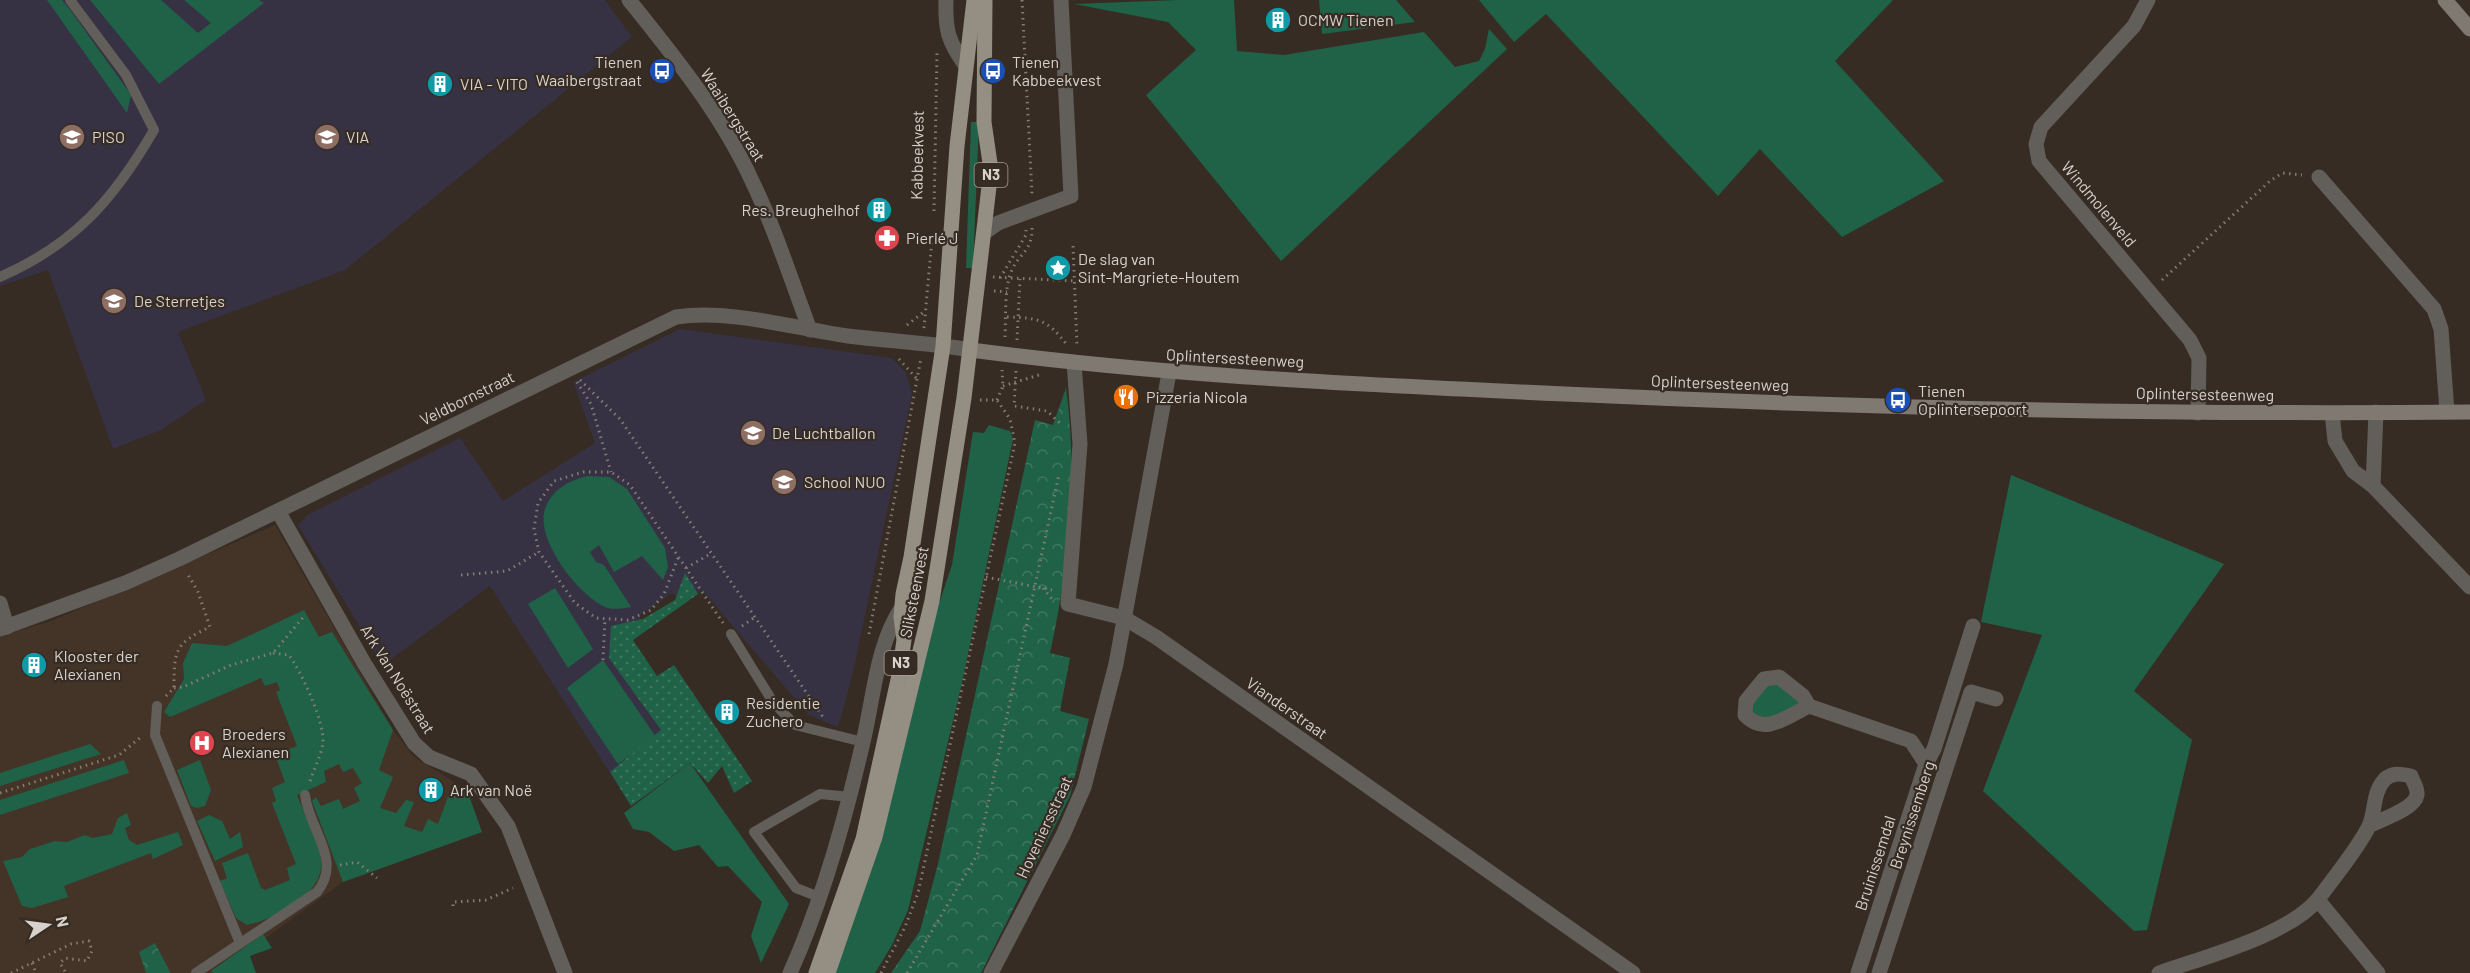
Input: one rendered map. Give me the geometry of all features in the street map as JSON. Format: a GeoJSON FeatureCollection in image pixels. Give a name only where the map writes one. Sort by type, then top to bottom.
{"type":"FeatureCollection","features":[{"type":"Feature","properties":{"kind":"main road","name":"N3"},"geometry":{"type":"LineString","coordinates":[[943,345],[965,65],[974,0]]}},
{"type":"Feature","properties":{"kind":"main road","name":"N3"},"geometry":{"type":"LineString","coordinates":[[971,350],[991,170],[984,122],[985,0]]}},
{"type":"Feature","properties":{"kind":"main road","name":"Sliksteenvest"},"geometry":{"type":"LineString","coordinates":[[816,973],[863,839],[878,776],[904,640],[902,607],[943,345]]}},
{"type":"Feature","properties":{"kind":"main road","name":"Sliksteenvest"},"geometry":{"type":"LineString","coordinates":[[828,973],[875,837],[933,601],[971,350]]}},
{"type":"Feature","properties":{"kind":"street","name":"Waaibergstraat"},"geometry":{"type":"LineString","coordinates":[[629,0],[691,81],[739,155],[753,181],[810,330]]}},
{"type":"Feature","properties":{"kind":"street"},"geometry":{"type":"LineString","coordinates":[[946,0],[945,22],[950,44],[965,65]]}},
{"type":"Feature","properties":{"kind":"street"},"geometry":{"type":"LineString","coordinates":[[985,232],[998,223],[1071,196],[1061,0]]}},
{"type":"Feature","properties":{"kind":"street","name":"Windmolenveld"},"geometry":{"type":"LineString","coordinates":[[2148,0],[2134,26],[2041,127],[2036,144],[2039,161],[2190,340],[2199,358],[2198,412]]}},
{"type":"Feature","properties":{"kind":"street"},"geometry":{"type":"LineString","coordinates":[[2445,0],[2470,29]]}},
{"type":"Feature","properties":{"kind":"street"},"geometry":{"type":"LineString","coordinates":[[2319,177],[2434,309],[2441,329],[2447,412]]}},
{"type":"Feature","properties":{"kind":"street","name":"Veldbornstraat"},"geometry":{"type":"LineString","coordinates":[[4,628],[125,583],[179,559],[676,317],[703,313],[810,330],[971,350]]}},
{"type":"Feature","properties":{"kind":"street","name":"Oplintersesteenweg"},"geometry":{"type":"LineString","coordinates":[[971,350],[1169,373],[1746,402],[2198,412],[2470,412]]}},
{"type":"Feature","properties":{"kind":"street"},"geometry":{"type":"LineString","coordinates":[[1074,363],[1073,383],[1080,444],[1068,604],[1124,618],[1169,373]]}},
{"type":"Feature","properties":{"kind":"street"},"geometry":{"type":"LineString","coordinates":[[2373,486],[2376,412]]}},
{"type":"Feature","properties":{"kind":"street"},"geometry":{"type":"LineString","coordinates":[[2332,413],[2335,441],[2354,471],[2373,486],[2470,587]]}},
{"type":"Feature","properties":{"kind":"street","name":"Ark Van Noëstraat"},"geometry":{"type":"LineString","coordinates":[[278,511],[401,725],[429,757],[471,774],[508,826],[565,973]]}},
{"type":"Feature","properties":{"kind":"street"},"geometry":{"type":"LineString","coordinates":[[0,603],[4,628]]}},
{"type":"Feature","properties":{"kind":"street","name":"Sliksteenvest"},"geometry":{"type":"LineString","coordinates":[[790,973],[819,897],[850,797],[888,628],[902,607]]}},
{"type":"Feature","properties":{"kind":"street","name":"Hoveniersstraat"},"geometry":{"type":"LineString","coordinates":[[991,973],[1064,835],[1084,787],[1116,664],[1124,618]]}},
{"type":"Feature","properties":{"kind":"street","name":"Vianderstraat"},"geometry":{"type":"LineString","coordinates":[[1124,618],[1633,973]]}},
{"type":"Feature","properties":{"kind":"street","name":"Bruinissemdal"},"geometry":{"type":"LineString","coordinates":[[1858,973],[1926,764],[1934,749],[1972,626]]}},
{"type":"Feature","properties":{"kind":"street","name":"Breynissemberg"},"geometry":{"type":"LineString","coordinates":[[1879,973],[1971,692],[1996,699]]}},
{"type":"Feature","properties":{"kind":"street"},"geometry":{"type":"LineString","coordinates":[[1809,706],[1911,741],[1926,764]]}},
{"type":"Feature","properties":{"kind":"street"},"geometry":{"type":"LineString","coordinates":[[2159,973],[2271,932],[2297,919],[2318,900],[2369,826]]}},
{"type":"Feature","properties":{"kind":"street"},"geometry":{"type":"LineString","coordinates":[[2318,900],[2378,973]]}},
{"type":"Feature","properties":{"kind":"lane"},"geometry":{"type":"LineString","coordinates":[[0,276],[31,263],[91,219],[128,175],[154,130],[126,75],[70,0]]}},
{"type":"Feature","properties":{"kind":"lane"},"geometry":{"type":"LineString","coordinates":[[731,634],[773,702],[795,725],[863,742]]}},
{"type":"Feature","properties":{"kind":"lane"},"geometry":{"type":"LineString","coordinates":[[157,706],[154,735],[240,943]]}},
{"type":"Feature","properties":{"kind":"lane"},"geometry":{"type":"LineString","coordinates":[[819,897],[796,888],[754,832],[820,794],[850,797]]}},
{"type":"Feature","properties":{"kind":"lane"},"geometry":{"type":"LineString","coordinates":[[196,973],[316,892],[323,884],[328,871],[328,860],[305,795]]}},
{"type":"Feature","properties":{"kind":"path"},"geometry":{"type":"LineString","coordinates":[[1022,0],[1030,246],[1011,270],[1007,292],[1008,317],[1048,323],[1069,347],[1074,363]]}},
{"type":"Feature","properties":{"kind":"path","name":"Kabbeekvest"},"geometry":{"type":"LineString","coordinates":[[934,215],[937,47]]}},
{"type":"Feature","properties":{"kind":"path"},"geometry":{"type":"LineString","coordinates":[[2148,291],[2282,173],[2319,177]]}},
{"type":"Feature","properties":{"kind":"path"},"geometry":{"type":"LineString","coordinates":[[1000,278],[1026,235],[1029,212]]}},
{"type":"Feature","properties":{"kind":"path"},"geometry":{"type":"LineString","coordinates":[[925,311],[932,238]]}},
{"type":"Feature","properties":{"kind":"path"},"geometry":{"type":"LineString","coordinates":[[1073,246],[1077,343],[1074,363]]}},
{"type":"Feature","properties":{"kind":"path"},"geometry":{"type":"LineString","coordinates":[[980,276],[1075,281]]}},
{"type":"Feature","properties":{"kind":"path"},"geometry":{"type":"LineString","coordinates":[[1020,279],[1014,406],[1047,411],[1064,427]]}},
{"type":"Feature","properties":{"kind":"path"},"geometry":{"type":"LineString","coordinates":[[569,368],[591,404],[611,472]]}},
{"type":"Feature","properties":{"kind":"path"},"geometry":{"type":"LineString","coordinates":[[569,368],[620,419],[826,721],[832,735]]}},
{"type":"Feature","properties":{"kind":"path"},"geometry":{"type":"LineString","coordinates":[[881,973],[905,927],[918,892],[1015,443],[1010,419],[997,400],[1003,386],[1016,384],[1044,373]]}},
{"type":"Feature","properties":{"kind":"path"},"geometry":{"type":"LineString","coordinates":[[868,639],[917,379]]}},
{"type":"Feature","properties":{"kind":"path"},"geometry":{"type":"LineString","coordinates":[[907,973],[977,855],[1060,470]]}},
{"type":"Feature","properties":{"kind":"path"},"geometry":{"type":"LineString","coordinates":[[678,558],[664,594],[651,610],[628,620],[596,618],[575,603],[539,552],[534,529],[538,503],[554,481],[583,472],[611,472],[630,485],[731,634]]}},
{"type":"Feature","properties":{"kind":"path"},"geometry":{"type":"LineString","coordinates":[[461,575],[507,571],[539,552]]}},
{"type":"Feature","properties":{"kind":"path"},"geometry":{"type":"LineString","coordinates":[[686,568],[711,553]]}},
{"type":"Feature","properties":{"kind":"path"},"geometry":{"type":"LineString","coordinates":[[174,688],[174,661],[185,638],[210,627],[198,592],[179,559]]}},
{"type":"Feature","properties":{"kind":"path"},"geometry":{"type":"LineString","coordinates":[[986,577],[1069,593]]}},
{"type":"Feature","properties":{"kind":"path"},"geometry":{"type":"LineString","coordinates":[[273,653],[305,615]]}},
{"type":"Feature","properties":{"kind":"path"},"geometry":{"type":"LineString","coordinates":[[603,660],[605,619]]}},
{"type":"Feature","properties":{"kind":"path"},"geometry":{"type":"LineString","coordinates":[[157,706],[174,688],[183,687],[231,665],[273,653],[289,655],[298,667],[320,726],[323,742],[305,795]]}},
{"type":"Feature","properties":{"kind":"path"},"geometry":{"type":"LineString","coordinates":[[0,793],[119,755],[144,735],[154,735]]}},
{"type":"Feature","properties":{"kind":"path"},"geometry":{"type":"LineString","coordinates":[[328,871],[339,865],[357,862],[377,878]]}},
{"type":"Feature","properties":{"kind":"path"},"geometry":{"type":"LineString","coordinates":[[453,906],[453,902],[491,899],[513,888]]}},
{"type":"Feature","properties":{"kind":"path"},"geometry":{"type":"LineString","coordinates":[[11,973],[71,944],[88,941],[92,951],[87,961],[65,958],[60,963],[66,973]]}},
{"type":"Feature","properties":{"kind":"path"},"geometry":{"type":"LineString","coordinates":[[32,963],[36,973]]}},
{"type":"Feature","properties":{"kind":"shaded area","name":"VIA"},"geometry":{"type":"Polygon","coordinates":[[[0,0],[605,0],[632,37],[345,270],[178,332],[206,400],[161,430],[113,449],[48,270],[0,286],[0,0]]]}},
{"type":"Feature","properties":{"kind":"shaded area"},"geometry":{"type":"Polygon","coordinates":[[[680,329],[892,358],[906,373],[912,394],[851,681],[838,727],[809,715],[702,590],[683,602],[672,593],[639,616],[643,629],[609,652],[668,741],[612,776],[490,586],[383,665],[298,525],[307,515],[460,438],[503,501],[595,443],[573,382],[680,329]]]}},
{"type":"Feature","properties":{"kind":"shaded area","name":"Broeders Alexianen"},"geometry":{"type":"Polygon","coordinates":[[[275,525],[393,730],[414,757],[467,790],[482,832],[343,882],[217,973],[0,973],[0,636],[51,621],[275,525]]]}},
{"type":"Feature","properties":{"kind":"green space"},"geometry":{"type":"Polygon","coordinates":[[[47,0],[62,0],[131,95],[127,113],[47,0]]]}},
{"type":"Feature","properties":{"kind":"green space"},"geometry":{"type":"Polygon","coordinates":[[[90,0],[161,0],[198,33],[211,23],[184,0],[259,0],[264,3],[159,84],[90,0]]]}},
{"type":"Feature","properties":{"kind":"green space"},"geometry":{"type":"Polygon","coordinates":[[[1234,0],[1237,51],[1284,55],[1424,32],[1455,67],[1479,61],[1485,49],[1489,29],[1507,49],[1281,261],[1146,95],[1196,50],[1168,22],[1074,4],[1234,0]]]}},
{"type":"Feature","properties":{"kind":"green space"},"geometry":{"type":"Polygon","coordinates":[[[1319,0],[1396,0],[1415,22],[1322,34],[1319,0]]]}},
{"type":"Feature","properties":{"kind":"green space"},"geometry":{"type":"Polygon","coordinates":[[[1479,0],[1893,0],[1835,61],[1944,181],[1842,237],[1760,149],[1718,196],[1546,14],[1514,42],[1479,0]]]}},
{"type":"Feature","properties":{"kind":"green space"},"geometry":{"type":"Polygon","coordinates":[[[971,122],[979,122],[973,268],[966,268],[971,122]]]}},
{"type":"Feature","properties":{"kind":"green space"},"geometry":{"type":"Polygon","coordinates":[[[1066,388],[1071,454],[1070,521],[1057,621],[1050,653],[1070,658],[1060,711],[1089,719],[1070,796],[981,973],[891,973],[920,931],[938,864],[1035,420],[1053,425],[1066,388]]]}},
{"type":"Feature","properties":{"kind":"green space"},"geometry":{"type":"Polygon","coordinates":[[[989,425],[1010,431],[1013,439],[961,687],[908,910],[892,945],[875,973],[833,973],[846,944],[876,854],[930,630],[952,565],[973,432],[984,433],[989,425]]]}},
{"type":"Feature","properties":{"kind":"green space"},"geometry":{"type":"Polygon","coordinates":[[[2011,475],[2224,564],[2134,691],[2192,740],[2147,930],[2134,931],[1983,791],[2042,635],[1981,622],[2011,475]]]}},
{"type":"Feature","properties":{"kind":"green space"},"geometry":{"type":"Polygon","coordinates":[[[587,476],[609,477],[627,489],[665,548],[668,567],[663,580],[642,556],[614,572],[599,545],[590,552],[596,562],[604,565],[631,607],[608,608],[585,593],[562,566],[547,536],[544,522],[545,509],[552,496],[568,483],[587,476]]]}},
{"type":"Feature","properties":{"kind":"green space"},"geometry":{"type":"Polygon","coordinates":[[[685,573],[698,594],[633,640],[657,676],[674,665],[752,781],[734,793],[722,766],[708,783],[690,763],[631,806],[610,772],[661,730],[609,658],[611,626],[643,619],[675,600],[685,573]]]}},
{"type":"Feature","properties":{"kind":"green space"},"geometry":{"type":"Polygon","coordinates":[[[555,588],[593,649],[568,668],[528,604],[555,588]]]}},
{"type":"Feature","properties":{"kind":"green space"},"geometry":{"type":"Polygon","coordinates":[[[304,610],[319,637],[332,632],[393,730],[379,770],[393,777],[380,808],[396,813],[406,800],[414,802],[404,826],[422,832],[428,819],[438,824],[452,786],[467,790],[482,832],[343,882],[312,801],[316,797],[321,806],[339,799],[343,809],[360,801],[354,788],[362,783],[353,768],[343,772],[339,764],[324,771],[326,782],[297,795],[320,853],[320,873],[315,884],[296,903],[283,911],[247,925],[236,918],[220,881],[227,878],[222,863],[248,853],[261,888],[265,890],[290,880],[287,868],[296,864],[272,803],[276,801],[272,788],[285,782],[275,755],[297,746],[276,692],[280,690],[277,682],[265,686],[261,678],[170,717],[164,712],[184,679],[183,663],[192,643],[227,646],[304,610]]]}},
{"type":"Feature","properties":{"kind":"green space"},"geometry":{"type":"Polygon","coordinates":[[[603,660],[656,737],[618,764],[567,688],[603,660]]]}},
{"type":"Feature","properties":{"kind":"green space"},"geometry":{"type":"Polygon","coordinates":[[[1779,677],[1809,706],[1754,724],[1746,701],[1779,677]]]}},
{"type":"Feature","properties":{"kind":"green space"},"geometry":{"type":"Polygon","coordinates":[[[90,744],[101,754],[0,786],[0,773],[90,744]]]}},
{"type":"Feature","properties":{"kind":"green space"},"geometry":{"type":"Polygon","coordinates":[[[124,760],[129,773],[0,815],[0,800],[124,760]]]}},
{"type":"Feature","properties":{"kind":"green space"},"geometry":{"type":"Polygon","coordinates":[[[200,760],[211,790],[205,806],[197,808],[191,806],[177,770],[200,760]]]}},
{"type":"Feature","properties":{"kind":"green space"},"geometry":{"type":"Polygon","coordinates":[[[690,763],[789,904],[761,963],[751,936],[762,902],[728,866],[718,867],[699,845],[674,851],[649,832],[633,829],[624,813],[690,763]]]}},
{"type":"Feature","properties":{"kind":"green space"},"geometry":{"type":"Polygon","coordinates":[[[127,813],[131,825],[125,828],[129,840],[137,845],[178,832],[183,845],[153,859],[151,853],[64,886],[68,897],[32,908],[22,906],[3,861],[22,857],[30,849],[55,841],[67,842],[85,835],[93,838],[112,834],[118,818],[127,813]]]}},
{"type":"Feature","properties":{"kind":"green space"},"geometry":{"type":"Polygon","coordinates":[[[209,815],[222,821],[230,839],[240,832],[243,847],[215,861],[197,821],[209,815]]]}},
{"type":"Feature","properties":{"kind":"green space"},"geometry":{"type":"Polygon","coordinates":[[[263,934],[272,948],[250,956],[256,973],[213,973],[211,971],[263,934]]]}},
{"type":"Feature","properties":{"kind":"green space"},"geometry":{"type":"Polygon","coordinates":[[[155,943],[170,973],[146,973],[139,952],[155,943]]]}},
{"type":"Feature","properties":{"kind":"place","name":"OCMW Tienen"},"geometry":{"type":"Point","coordinates":[1278,20]}},
{"type":"Feature","properties":{"kind":"place","name":"Tienen Waaibergstraat"},"geometry":{"type":"Point","coordinates":[662,71]}},
{"type":"Feature","properties":{"kind":"place","name":"Tienen Kabbeekvest"},"geometry":{"type":"Point","coordinates":[993,71]}},
{"type":"Feature","properties":{"kind":"place","name":"VIA - VITO"},"geometry":{"type":"Point","coordinates":[440,84]}},
{"type":"Feature","properties":{"kind":"place","name":"PISO"},"geometry":{"type":"Point","coordinates":[72,137]}},
{"type":"Feature","properties":{"kind":"place","name":"VIA"},"geometry":{"type":"Point","coordinates":[327,137]}},
{"type":"Feature","properties":{"kind":"place","name":"Res. Breughelhof"},"geometry":{"type":"Point","coordinates":[879,210]}},
{"type":"Feature","properties":{"kind":"place","name":"Pierlé J"},"geometry":{"type":"Point","coordinates":[887,238]}},
{"type":"Feature","properties":{"kind":"place","name":"De slag van Sint-Margriete-Houtem"},"geometry":{"type":"Point","coordinates":[1058,268]}},
{"type":"Feature","properties":{"kind":"place","name":"De Sterretjes"},"geometry":{"type":"Point","coordinates":[114,301]}},
{"type":"Feature","properties":{"kind":"place","name":"Pizzeria Nicola"},"geometry":{"type":"Point","coordinates":[1126,397]}},
{"type":"Feature","properties":{"kind":"place","name":"Tienen Oplintersepoort"},"geometry":{"type":"Point","coordinates":[1898,400]}},
{"type":"Feature","properties":{"kind":"place","name":"De Luchtballon"},"geometry":{"type":"Point","coordinates":[753,433]}},
{"type":"Feature","properties":{"kind":"place","name":"School NUO"},"geometry":{"type":"Point","coordinates":[784,482]}},
{"type":"Feature","properties":{"kind":"place","name":"Klooster der Alexianen"},"geometry":{"type":"Point","coordinates":[34,665]}},
{"type":"Feature","properties":{"kind":"place","name":"Residentie Zuchero"},"geometry":{"type":"Point","coordinates":[727,712]}},
{"type":"Feature","properties":{"kind":"place","name":"Broeders Alexianen"},"geometry":{"type":"Point","coordinates":[202,743]}},
{"type":"Feature","properties":{"kind":"place","name":"Ark van Noë"},"geometry":{"type":"Point","coordinates":[431,790]}}]}
